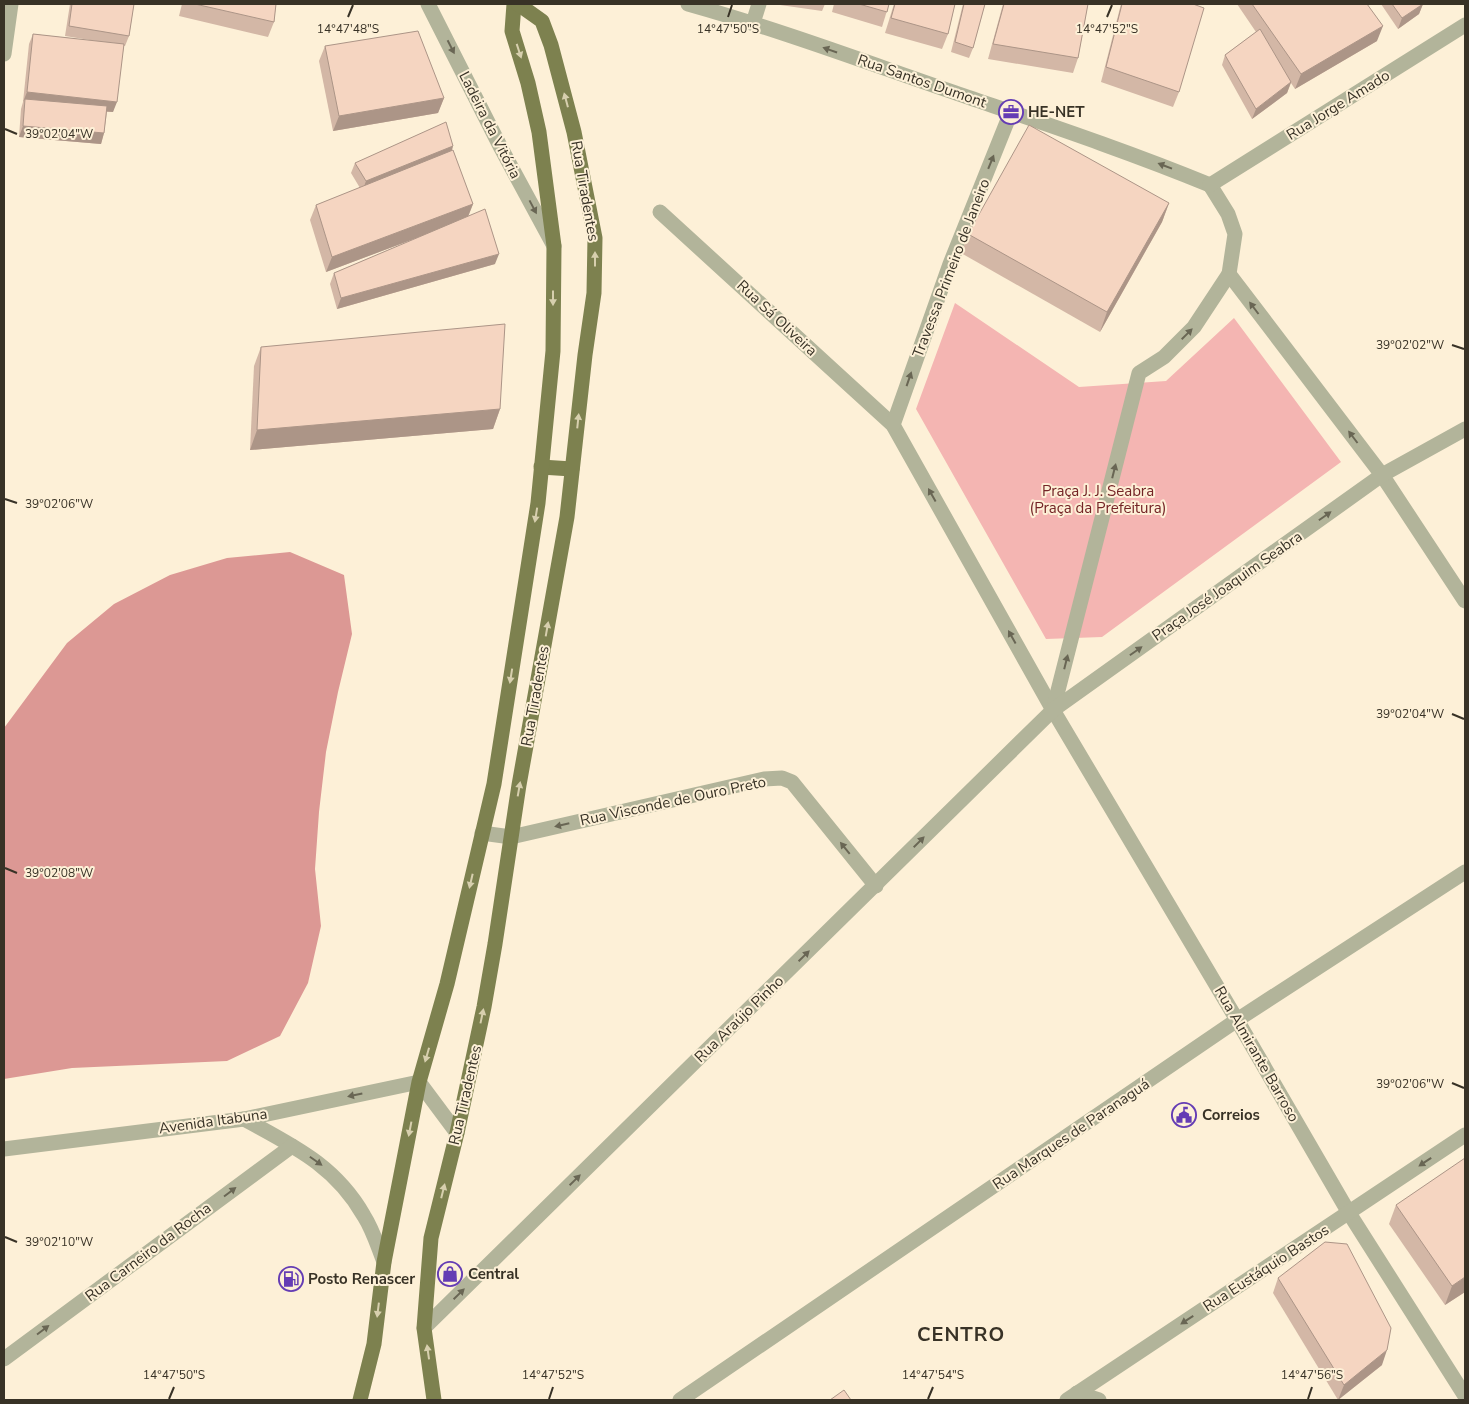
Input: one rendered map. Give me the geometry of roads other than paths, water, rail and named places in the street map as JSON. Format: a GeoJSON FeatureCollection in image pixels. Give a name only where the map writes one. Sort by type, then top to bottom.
{"type":"FeatureCollection","features":[{"type":"Feature","properties":{"kind":"main road","name":"Rua Tiradentes"},"geometry":{"type":"LineString","coordinates":[[384,1262],[419,1082],[447,984],[495,775],[538,502],[554,351],[554,246],[540,132],[528,83],[512,31],[514,4]]}},
{"type":"Feature","properties":{"kind":"main road","name":"Rua Tiradentes"},"geometry":{"type":"LineString","coordinates":[[434,1400],[424,1328],[431,1238],[457,1133],[484,1007],[511,837],[568,517],[585,355],[594,293],[595,238],[574,132],[551,45],[542,21],[518,4]]}},
{"type":"Feature","properties":{"kind":"main road"},"geometry":{"type":"LineString","coordinates":[[541,467],[572,469]]}},
{"type":"Feature","properties":{"kind":"main road"},"geometry":{"type":"LineString","coordinates":[[360,1400],[374,1344],[384,1262]]}},
{"type":"Feature","properties":{"kind":"street"},"geometry":{"type":"LineString","coordinates":[[4,54],[11,4]]}},
{"type":"Feature","properties":{"kind":"street","name":"Ladeira da Vitória"},"geometry":{"type":"LineString","coordinates":[[428,4],[501,148],[554,246]]}},
{"type":"Feature","properties":{"kind":"street","name":"Rua Santos Dumont"},"geometry":{"type":"LineString","coordinates":[[688,4],[753,23],[1011,112],[1164,166],[1210,185]]}},
{"type":"Feature","properties":{"kind":"street"},"geometry":{"type":"LineString","coordinates":[[753,23],[759,4]]}},
{"type":"Feature","properties":{"kind":"street","name":"Rua Jorge Amado"},"geometry":{"type":"LineString","coordinates":[[1210,185],[1465,25]]}},
{"type":"Feature","properties":{"kind":"street","name":"Travessa Primeiro de Janeiro"},"geometry":{"type":"LineString","coordinates":[[893,425],[950,264],[1011,112]]}},
{"type":"Feature","properties":{"kind":"street"},"geometry":{"type":"LineString","coordinates":[[1054,710],[1139,373],[1164,357],[1194,327],[1229,274],[1234,234],[1228,214],[1210,185]]}},
{"type":"Feature","properties":{"kind":"street","name":"Rua Sá Oliveira"},"geometry":{"type":"LineString","coordinates":[[660,212],[893,425]]}},
{"type":"Feature","properties":{"kind":"street"},"geometry":{"type":"LineString","coordinates":[[1229,274],[1382,476],[1465,601]]}},
{"type":"Feature","properties":{"kind":"street"},"geometry":{"type":"LineString","coordinates":[[893,425],[1054,710]]}},
{"type":"Feature","properties":{"kind":"street","name":"Praça José Joaquim Seabra"},"geometry":{"type":"LineString","coordinates":[[1054,710],[1382,476],[1465,429]]}},
{"type":"Feature","properties":{"kind":"street","name":"Rua Araújo Pinho"},"geometry":{"type":"LineString","coordinates":[[424,1328],[1054,710]]}},
{"type":"Feature","properties":{"kind":"street","name":"Rua Almirante Barroso"},"geometry":{"type":"LineString","coordinates":[[1054,710],[1349,1213],[1465,1396]]}},
{"type":"Feature","properties":{"kind":"street","name":"Rua Visconde de Ouro Preto"},"geometry":{"type":"LineString","coordinates":[[482,833],[511,837],[764,779],[782,778],[792,782],[876,886]]}},
{"type":"Feature","properties":{"kind":"street","name":"Rua Marques de Paranaguá"},"geometry":{"type":"LineString","coordinates":[[680,1400],[1237,1020],[1465,872]]}},
{"type":"Feature","properties":{"kind":"street"},"geometry":{"type":"LineString","coordinates":[[419,1082],[457,1133]]}},
{"type":"Feature","properties":{"kind":"street","name":"Avenida Itabuna"},"geometry":{"type":"LineString","coordinates":[[4,1149],[244,1119],[419,1082]]}},
{"type":"Feature","properties":{"kind":"street"},"geometry":{"type":"LineString","coordinates":[[244,1119],[292,1146],[328,1170],[346,1190],[365,1217],[384,1262]]}},
{"type":"Feature","properties":{"kind":"street","name":"Rua Eustáquio Bastos"},"geometry":{"type":"LineString","coordinates":[[1072,1396],[1465,1135]]}},
{"type":"Feature","properties":{"kind":"street","name":"Rua Carneiro da Rocha"},"geometry":{"type":"LineString","coordinates":[[4,1359],[292,1146]]}},
{"type":"Feature","properties":{"kind":"street"},"geometry":{"type":"LineString","coordinates":[[1072,1396],[1099,1400]]}},
{"type":"Feature","properties":{"kind":"place","name":"HE-NET"},"geometry":{"type":"Point","coordinates":[1011,112]}},
{"type":"Feature","properties":{"kind":"place","name":"Correios"},"geometry":{"type":"Point","coordinates":[1184,1115]}},
{"type":"Feature","properties":{"kind":"place","name":"Central"},"geometry":{"type":"Point","coordinates":[450,1274]}},
{"type":"Feature","properties":{"kind":"place","name":"Posto Renascer"},"geometry":{"type":"Point","coordinates":[291,1279]}},
{"type":"Feature","properties":{"kind":"district","name":"CENTRO"},"geometry":{"type":"Point","coordinates":[961,1334]}},
{"type":"Feature","properties":{"kind":"park label","name":"Praça J. J. Seabra (Praça da Prefeitura)"},"geometry":{"type":"Point","coordinates":[1098,500]}}]}
